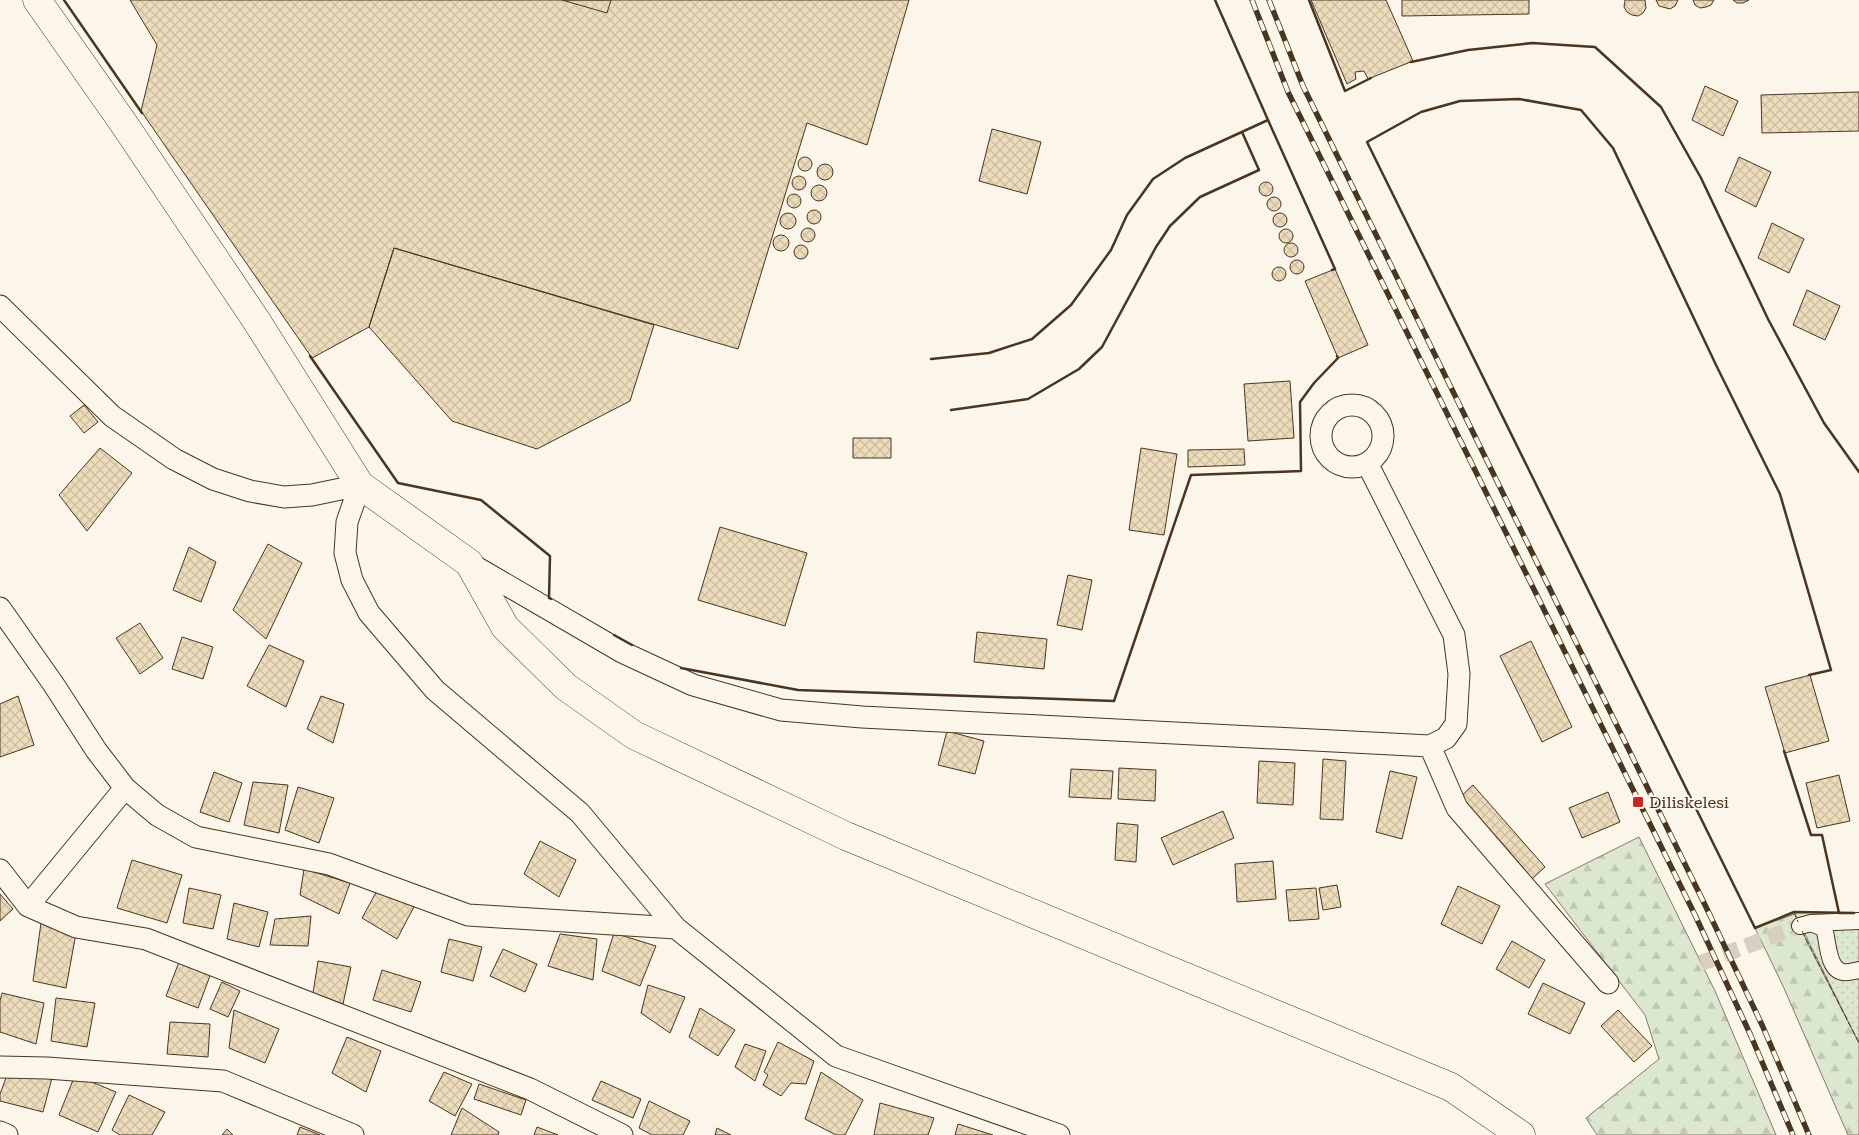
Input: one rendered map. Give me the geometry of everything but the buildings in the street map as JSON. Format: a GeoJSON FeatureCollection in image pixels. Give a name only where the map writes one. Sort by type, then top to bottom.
{"type":"FeatureCollection","features":[{"type":"Feature","properties":{"kind":"main road"},"geometry":{"type":"LineString","coordinates":[[37,0],[124,124],[250,311],[360,485],[469,562],[505,627],[566,687],[634,736],[846,836],[1451,1087],[1520,1135]]}},
{"type":"Feature","properties":{"kind":"street"},"geometry":{"type":"LineString","coordinates":[[0,306],[112,416],[174,460],[213,478],[250,491],[284,497],[312,495],[360,485]]}},
{"type":"Feature","properties":{"kind":"street"},"geometry":{"type":"LineString","coordinates":[[469,562],[622,652],[692,684],[781,710],[882,718],[1430,746],[1446,738],[1456,724],[1458,674],[1454,635],[1367,463]]}},
{"type":"Feature","properties":{"kind":"street"},"geometry":{"type":"LineString","coordinates":[[360,485],[347,522],[346,553],[352,580],[369,614],[435,690],[511,757],[580,813],[676,928],[836,1056],[1059,1135]]}},
{"type":"Feature","properties":{"kind":"street"},"geometry":{"type":"LineString","coordinates":[[0,608],[54,685],[96,750],[125,788],[157,815],[196,837],[330,864],[468,915],[676,928]]}},
{"type":"Feature","properties":{"kind":"street"},"geometry":{"type":"LineString","coordinates":[[1430,746],[1457,808],[1608,983]]}},
{"type":"Feature","properties":{"kind":"street"},"geometry":{"type":"LineString","coordinates":[[28,906],[125,788]]}},
{"type":"Feature","properties":{"kind":"street"},"geometry":{"type":"LineString","coordinates":[[0,870],[28,906],[76,927],[146,939],[530,1089],[622,1135]]}},
{"type":"Feature","properties":{"kind":"street"},"geometry":{"type":"LineString","coordinates":[[1859,921],[1805,925],[1822,928],[1825,932],[1831,959],[1837,969],[1841,972],[1859,970]]}},
{"type":"Feature","properties":{"kind":"street"},"geometry":{"type":"LineString","coordinates":[[0,1067],[47,1068],[224,1081],[353,1135]]}},
{"type":"Feature","properties":{"kind":"street"},"geometry":{"type":"LineString","coordinates":[[0,1132],[7,1135]]}},
{"type":"Feature","properties":{"kind":"green space"},"geometry":{"type":"Polygon","coordinates":[[[1639,837],[1715,991],[1776,1135],[1597,1135],[1586,1118],[1659,1059],[1645,1015],[1545,884],[1639,837]]]}},
{"type":"Feature","properties":{"kind":"green space"},"geometry":{"type":"Polygon","coordinates":[[[1794,912],[1859,913],[1859,1043],[1794,912]]]}},
{"type":"Feature","properties":{"kind":"green space"},"geometry":{"type":"Polygon","coordinates":[[[1795,914],[1807,942],[1859,1043],[1859,1135],[1848,1135],[1783,986],[1755,928],[1795,914]]]}},
{"type":"Feature","properties":{"kind":"tunnel"},"geometry":{"type":"LineString","coordinates":[[1701,963],[1800,926]]}},
{"type":"Feature","properties":{"kind":"railway"},"geometry":{"type":"LineString","coordinates":[[1252,0],[1288,92],[1695,915],[1751,1036],[1793,1135]]}},
{"type":"Feature","properties":{"kind":"railway"},"geometry":{"type":"LineString","coordinates":[[1269,0],[1303,86],[1707,909],[1763,1027],[1809,1135]]}},
{"type":"Feature","properties":{"kind":"fence"},"geometry":{"type":"LineString","coordinates":[[1794,912],[1798,922]]}},
{"type":"Feature","properties":{"kind":"fence"},"geometry":{"type":"LineString","coordinates":[[1802,931],[1859,1043]]}},
{"type":"Feature","properties":{"kind":"wall"},"geometry":{"type":"LineString","coordinates":[[64,0],[142,113]]}},
{"type":"Feature","properties":{"kind":"wall"},"geometry":{"type":"LineString","coordinates":[[1215,0],[1268,120]]}},
{"type":"Feature","properties":{"kind":"wall"},"geometry":{"type":"LineString","coordinates":[[1309,0],[1345,91],[1371,78]]}},
{"type":"Feature","properties":{"kind":"wall"},"geometry":{"type":"LineString","coordinates":[[1411,62],[1468,50],[1532,43],[1595,47],[1661,107],[1701,178],[1768,319],[1824,423],[1859,472]]}},
{"type":"Feature","properties":{"kind":"wall"},"geometry":{"type":"LineString","coordinates":[[1809,675],[1831,670],[1780,494],[1717,367],[1613,148],[1581,110],[1519,99],[1460,101],[1421,112],[1367,142],[1755,928],[1794,912],[1854,913]]}},
{"type":"Feature","properties":{"kind":"wall"},"geometry":{"type":"LineString","coordinates":[[931,359],[989,353],[1032,339],[1071,305],[1111,250],[1127,215],[1153,179],[1185,158],[1268,120],[1335,269],[1332,270]]}},
{"type":"Feature","properties":{"kind":"wall"},"geometry":{"type":"LineString","coordinates":[[951,410],[1028,399],[1079,369],[1102,347],[1156,247],[1170,226],[1200,197],[1259,170],[1242,132]]}},
{"type":"Feature","properties":{"kind":"wall"},"geometry":{"type":"LineString","coordinates":[[310,356],[398,483],[481,500],[550,556],[549,598],[551,599]]}},
{"type":"Feature","properties":{"kind":"wall"},"geometry":{"type":"LineString","coordinates":[[681,668],[798,690],[1114,701],[1191,475],[1301,471],[1300,402],[1314,383],[1338,358],[1337,356]]}},
{"type":"Feature","properties":{"kind":"wall"},"geometry":{"type":"LineString","coordinates":[[614,635],[632,645]]}},
{"type":"Feature","properties":{"kind":"wall"},"geometry":{"type":"LineString","coordinates":[[1784,751],[1811,835],[1822,835],[1839,913]]}},
{"type":"Feature","properties":{"kind":"place","name":"Diliskelesi"},"geometry":{"type":"Point","coordinates":[1638,802]}}]}
